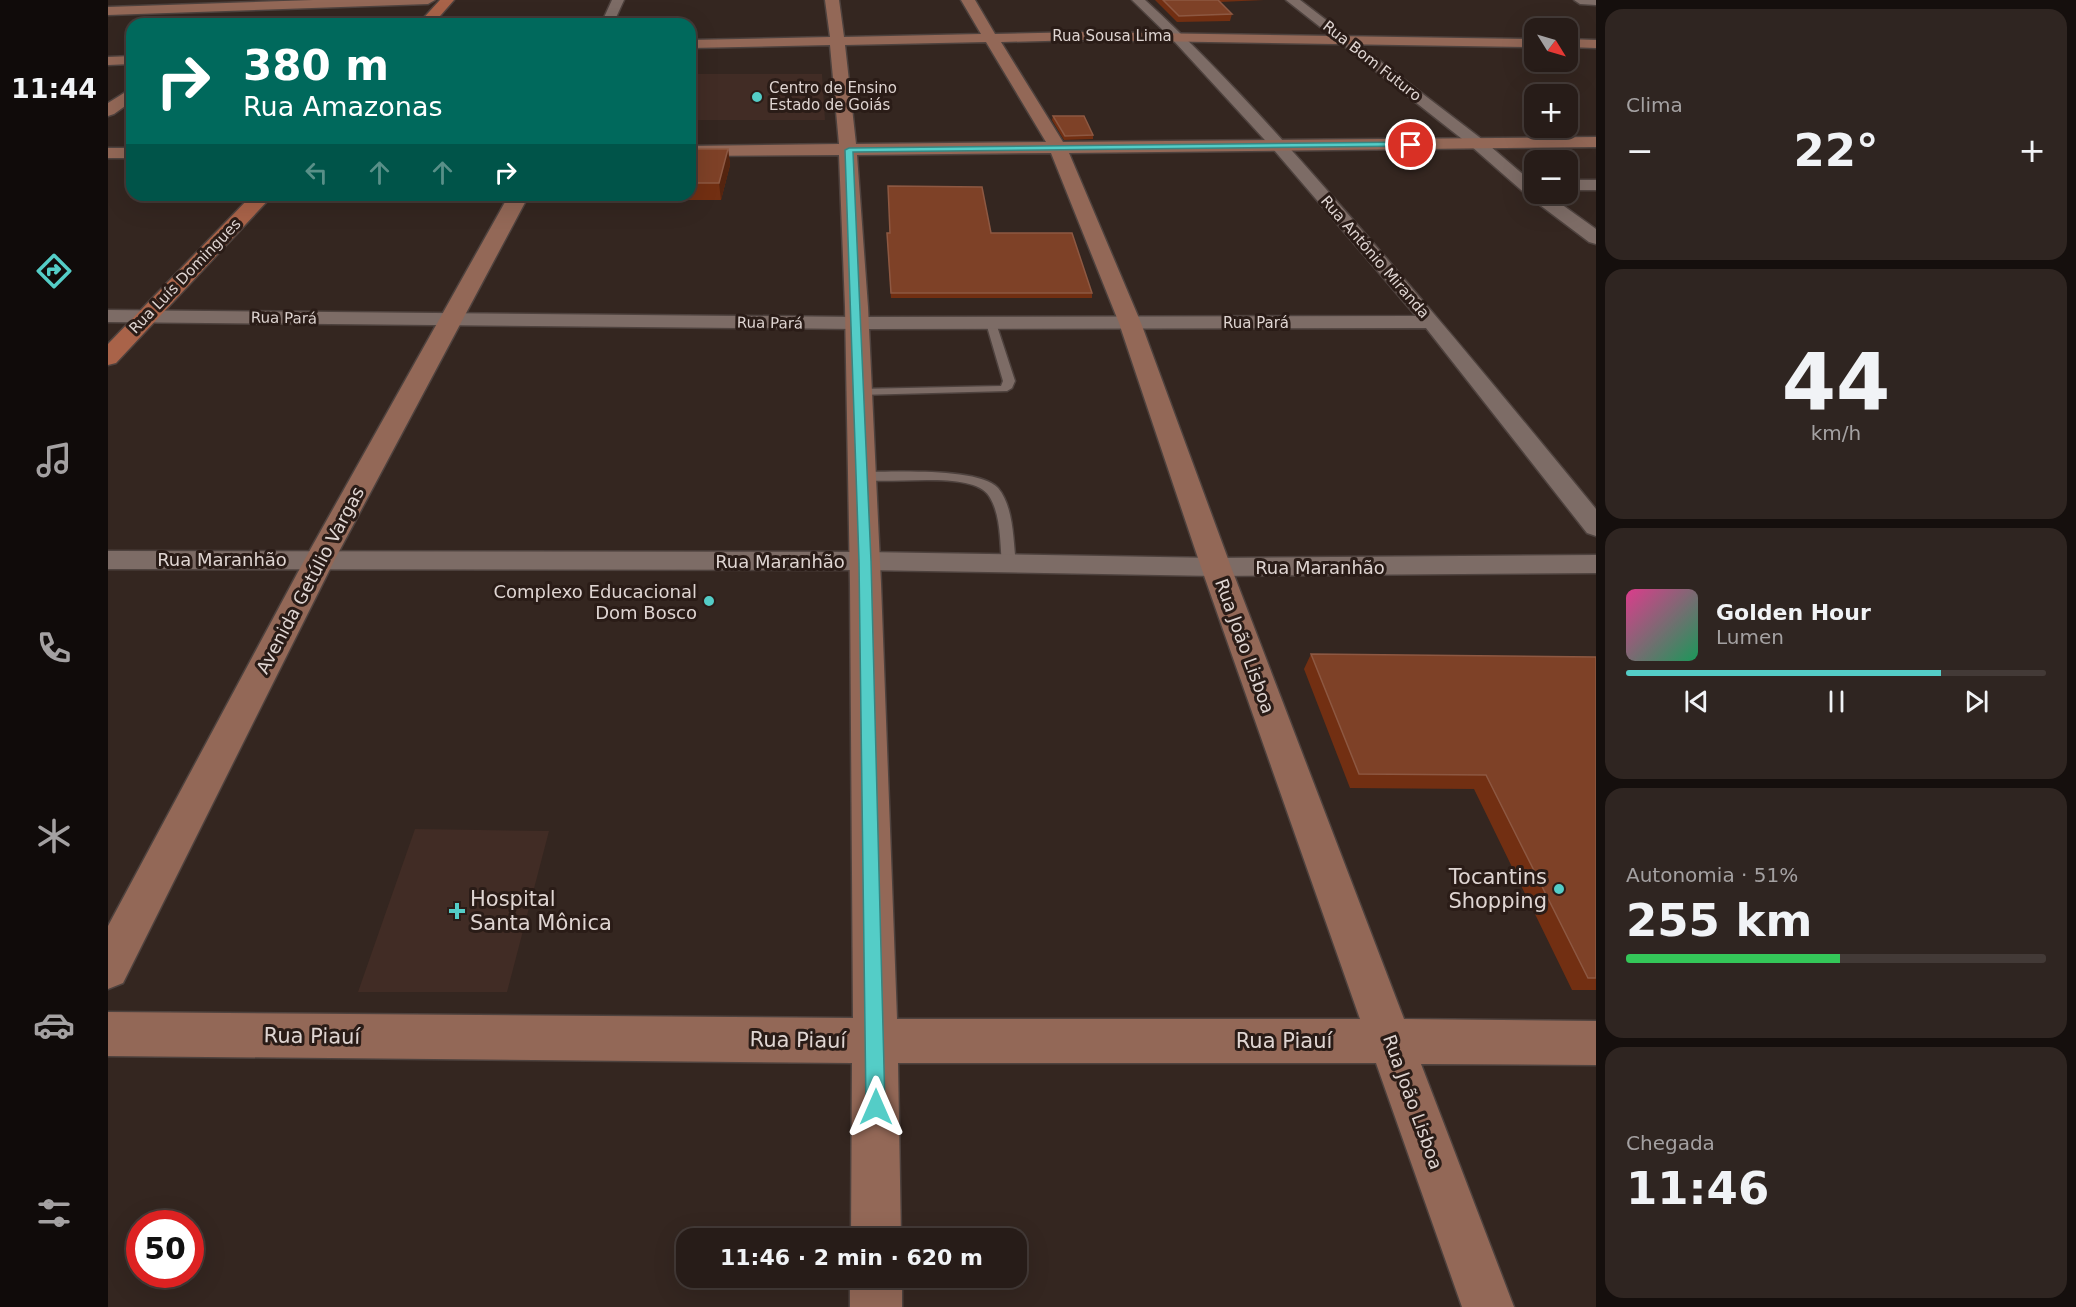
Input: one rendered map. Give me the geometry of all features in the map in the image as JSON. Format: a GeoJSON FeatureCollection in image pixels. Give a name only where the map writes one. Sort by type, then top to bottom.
{"type":"FeatureCollection","features":[{"type":"Feature","properties":{"kind":"main road"},"geometry":{"type":"LineString","coordinates":[[430,18],[447,0]]}},
{"type":"Feature","properties":{"kind":"main road","name":"Rua Luís Domingues"},"geometry":{"type":"LineString","coordinates":[[108,358],[257,201]]}},
{"type":"Feature","properties":{"kind":"street"},"geometry":{"type":"LineString","coordinates":[[110,12],[128,0]]}},
{"type":"Feature","properties":{"kind":"street"},"geometry":{"type":"LineString","coordinates":[[110,12],[260,3],[428,0]]}},
{"type":"Feature","properties":{"kind":"street"},"geometry":{"type":"LineString","coordinates":[[610,18],[618,0]]}},
{"type":"Feature","properties":{"kind":"street"},"geometry":{"type":"LineString","coordinates":[[832,0],[849,150],[857,323],[876,1041],[876,1228]]}},
{"type":"Feature","properties":{"kind":"street","name":"Rua João Lisboa"},"geometry":{"type":"LineString","coordinates":[[968,0],[992,36],[1058,148],[1130,323],[1216,567],[1488,1307]]}},
{"type":"Feature","properties":{"kind":"street","name":"Rua Antônio Miranda"},"geometry":{"type":"LineString","coordinates":[[1138,0],[1178,37],[1280,147],[1432,322],[1596,527]]}},
{"type":"Feature","properties":{"kind":"street","name":"Rua Bom Futuro"},"geometry":{"type":"LineString","coordinates":[[1292,0],[1524,181]]}},
{"type":"Feature","properties":{"kind":"street"},"geometry":{"type":"LineString","coordinates":[[1580,0],[1596,1]]}},
{"type":"Feature","properties":{"kind":"street"},"geometry":{"type":"LineString","coordinates":[[238,18],[260,3]]}},
{"type":"Feature","properties":{"kind":"street","name":"Rua Sousa Lima"},"geometry":{"type":"LineString","coordinates":[[696,44],[992,36],[1524,43]]}},
{"type":"Feature","properties":{"kind":"street"},"geometry":{"type":"LineString","coordinates":[[1578,43],[1596,44]]}},
{"type":"Feature","properties":{"kind":"street"},"geometry":{"type":"LineString","coordinates":[[108,61],[126,60]]}},
{"type":"Feature","properties":{"kind":"street"},"geometry":{"type":"LineString","coordinates":[[108,111],[126,98]]}},
{"type":"Feature","properties":{"kind":"street"},"geometry":{"type":"LineString","coordinates":[[696,151],[1280,147],[1596,142]]}},
{"type":"Feature","properties":{"kind":"street"},"geometry":{"type":"LineString","coordinates":[[108,153],[126,153]]}},
{"type":"Feature","properties":{"kind":"street"},"geometry":{"type":"LineString","coordinates":[[1578,185],[1596,185]]}},
{"type":"Feature","properties":{"kind":"street","name":"Avenida Getúlio Vargas"},"geometry":{"type":"LineString","coordinates":[[108,969],[320,559],[516,201]]}},
{"type":"Feature","properties":{"kind":"street","name":"Rua Bom Futuro"},"geometry":{"type":"LineString","coordinates":[[1552,204],[1596,238]]}},
{"type":"Feature","properties":{"kind":"street","name":"Rua Pará"},"geometry":{"type":"LineString","coordinates":[[108,316],[857,323],[1432,322]]}},
{"type":"Feature","properties":{"kind":"street","name":"Rua Maranhão"},"geometry":{"type":"LineString","coordinates":[[108,560],[865,561],[1216,567],[1596,564]]}},
{"type":"Feature","properties":{"kind":"street","name":"Rua Piauí"},"geometry":{"type":"LineString","coordinates":[[108,1034],[876,1041],[1596,1043]]}},
{"type":"Feature","properties":{"kind":"street"},"geometry":{"type":"LineString","coordinates":[[876,1288],[876,1307]]}},
{"type":"Feature","properties":{"kind":"lane"},"geometry":{"type":"LineString","coordinates":[[859,392],[1003,389],[1008,386],[1009,381],[992,323]]}},
{"type":"Feature","properties":{"kind":"lane"},"geometry":{"type":"LineString","coordinates":[[862,476],[954,478],[980,481],[990,486],[1002,519],[1009,564]]}},
{"type":"Feature","properties":{"kind":"shaded area","name":"Centro de Ensino Estado de Goiás"},"geometry":{"type":"Polygon","coordinates":[[[696,74],[822,74],[825,120],[696,120],[696,74]]]}},
{"type":"Feature","properties":{"kind":"shaded area","name":"Hospital Santa Mônica"},"geometry":{"type":"Polygon","coordinates":[[[415,829],[549,831],[507,992],[358,992],[415,829]]]}},
{"type":"Feature","properties":{"kind":"building"},"geometry":{"type":"Polygon","coordinates":[[[1163,0],[1218,0],[1232,14],[1179,16],[1163,0]]]}},
{"type":"Feature","properties":{"kind":"building"},"geometry":{"type":"Polygon","coordinates":[[[1053,116],[1084,116],[1093,135],[1065,136],[1053,116]]]}},
{"type":"Feature","properties":{"kind":"building"},"geometry":{"type":"Polygon","coordinates":[[[696,149],[728,149],[719,183],[696,183],[696,149]]]}},
{"type":"Feature","properties":{"kind":"building"},"geometry":{"type":"Polygon","coordinates":[[[888,186],[982,187],[991,233],[1072,233],[1092,293],[891,293],[887,233],[890,233],[888,186]]]}},
{"type":"Feature","properties":{"kind":"building","name":"Tocantins Shopping"},"geometry":{"type":"Polygon","coordinates":[[[1311,654],[1596,657],[1596,978],[1588,978],[1486,775],[1359,774],[1311,654]]]}},
{"type":"Feature","properties":{"kind":"place","name":"Centro de Ensino Estado de Goiás"},"geometry":{"type":"Point","coordinates":[757,97]}},
{"type":"Feature","properties":{"kind":"place","name":"Complexo Educacional Dom Bosco"},"geometry":{"type":"Point","coordinates":[709,601]}},
{"type":"Feature","properties":{"kind":"place","name":"Tocantins Shopping"},"geometry":{"type":"Point","coordinates":[1559,889]}},
{"type":"Feature","properties":{"kind":"place","name":"Hospital Santa Mônica"},"geometry":{"type":"Point","coordinates":[457,911]}},
{"type":"Feature","properties":{"kind":"route"},"geometry":{"type":"LineString","coordinates":[[876,1107],[865,561],[849,150],[1411,145]]}}]}
